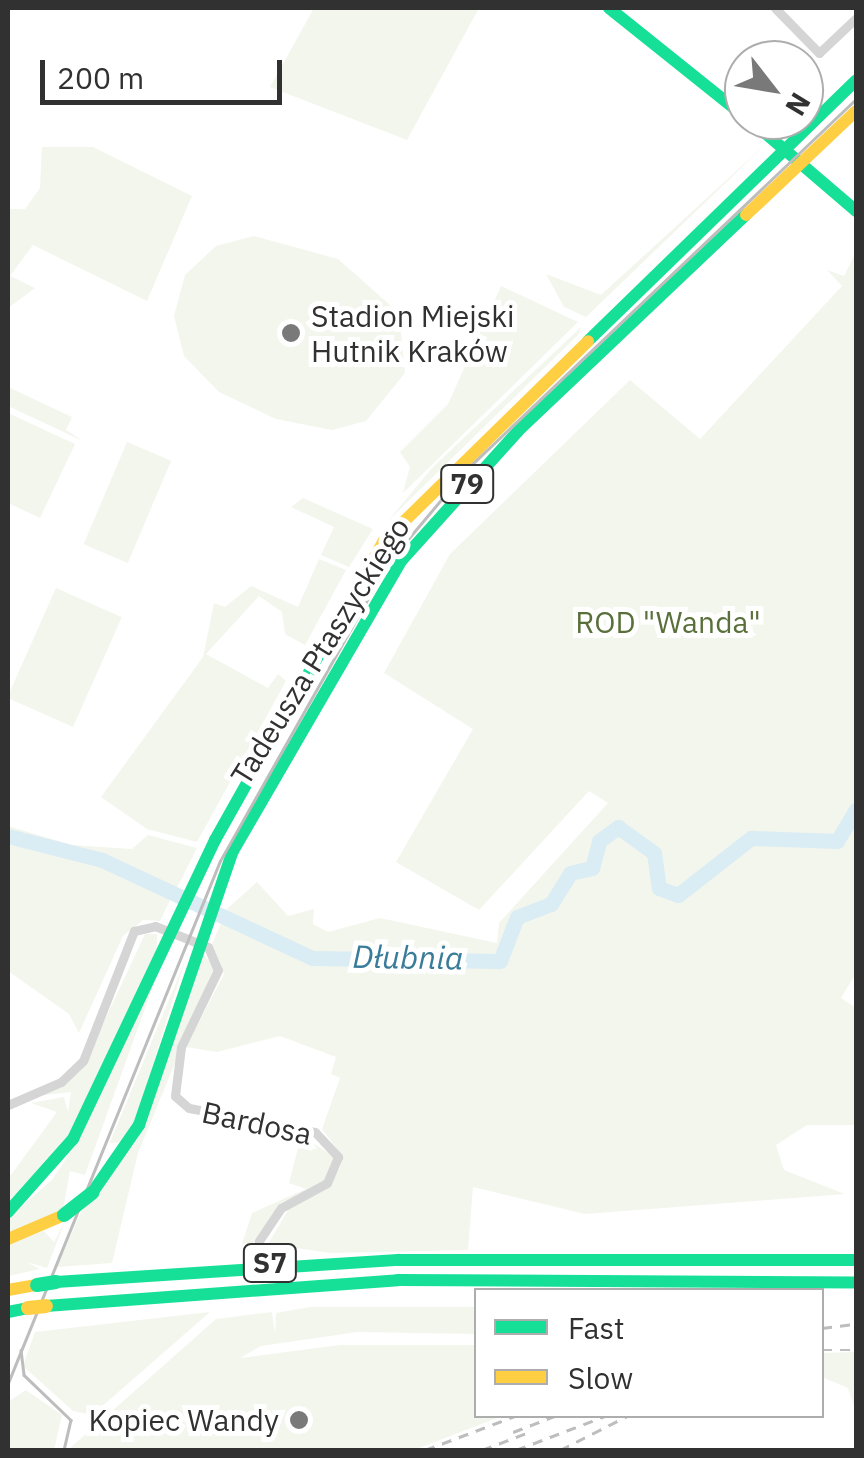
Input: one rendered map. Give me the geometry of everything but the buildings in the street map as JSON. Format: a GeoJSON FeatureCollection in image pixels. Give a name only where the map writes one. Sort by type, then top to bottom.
{"type":"FeatureCollection","features":[{"type":"Feature","properties":{"kind":"main road"},"geometry":{"type":"LineString","coordinates":[[609,8],[724,100]]}},
{"type":"Feature","properties":{"kind":"main road","name":"79"},"geometry":{"type":"LineString","coordinates":[[786,147],[856,80]]}},
{"type":"Feature","properties":{"kind":"main road","name":"79"},"geometry":{"type":"LineString","coordinates":[[804,162],[856,110]]}},
{"type":"Feature","properties":{"kind":"main road"},"geometry":{"type":"LineString","coordinates":[[777,140],[856,211]]}},
{"type":"Feature","properties":{"kind":"main road","name":"Tadeusza Ptaszyckiego"},"geometry":{"type":"LineString","coordinates":[[8,1212],[67,1150],[189,892],[376,551],[428,490],[786,147]]}},
{"type":"Feature","properties":{"kind":"main road","name":"Tadeusza Ptaszyckiego"},"geometry":{"type":"LineString","coordinates":[[8,1238],[64,1215],[92,1194],[138,1125],[212,902],[299,739],[432,522],[804,162]]}},
{"type":"Feature","properties":{"kind":"main road"},"geometry":{"type":"LineString","coordinates":[[428,490],[446,492],[432,522]]}},
{"type":"Feature","properties":{"kind":"main road"},"geometry":{"type":"LineString","coordinates":[[279,724],[280,741],[299,739]]}},
{"type":"Feature","properties":{"kind":"main road","name":"S7"},"geometry":{"type":"LineString","coordinates":[[8,1290],[56,1282],[398,1260],[856,1260]]}},
{"type":"Feature","properties":{"kind":"main road","name":"S7"},"geometry":{"type":"LineString","coordinates":[[8,1312],[398,1280],[856,1282]]}},
{"type":"Feature","properties":{"kind":"street"},"geometry":{"type":"LineString","coordinates":[[776,8],[819,53],[856,18]]}},
{"type":"Feature","properties":{"kind":"street"},"geometry":{"type":"LineString","coordinates":[[8,1104],[30,1096],[83,1061],[132,934],[151,925],[197,942]]}},
{"type":"Feature","properties":{"kind":"street","name":"Bardosa"},"geometry":{"type":"LineString","coordinates":[[197,942],[215,954],[217,975],[181,1047],[172,1091],[190,1108],[315,1132],[335,1149],[334,1175],[281,1208],[259,1240]]}},
{"type":"Feature","properties":{"kind":"green space"},"geometry":{"type":"Polygon","coordinates":[[[314,8],[479,8],[407,140],[270,87],[314,8]]]}},
{"type":"Feature","properties":{"kind":"green space"},"geometry":{"type":"Polygon","coordinates":[[[766,144],[586,317],[564,307],[546,274],[601,295],[766,144]]]}},
{"type":"Feature","properties":{"kind":"green space"},"geometry":{"type":"Polygon","coordinates":[[[42,147],[93,147],[192,196],[147,301],[33,245],[10,276],[35,288],[8,308],[8,209],[25,209],[40,188],[42,147]]]}},
{"type":"Feature","properties":{"kind":"green space","name":"Stadion Miejski Hutnik Kraków"},"geometry":{"type":"Polygon","coordinates":[[[254,236],[338,259],[399,313],[405,373],[366,421],[332,430],[276,419],[219,392],[184,356],[174,316],[185,275],[216,246],[254,236]]]}},
{"type":"Feature","properties":{"kind":"green space","name":"ROD \"Wanda\""},"geometry":{"type":"Polygon","coordinates":[[[856,252],[856,973],[841,998],[856,1008],[856,1125],[807,1125],[776,1145],[784,1170],[845,1194],[585,1214],[473,1187],[468,1250],[331,1253],[268,1244],[291,1205],[340,1168],[341,1154],[322,1129],[340,1078],[331,1074],[336,1057],[280,1036],[217,1052],[186,1047],[224,974],[212,944],[227,909],[257,882],[288,916],[314,909],[313,924],[328,932],[380,918],[497,943],[499,923],[608,803],[589,791],[479,910],[396,862],[473,729],[384,673],[450,554],[630,380],[700,439],[842,286],[827,270],[844,276],[856,252]]]}},
{"type":"Feature","properties":{"kind":"green space"},"geometry":{"type":"Polygon","coordinates":[[[501,286],[578,322],[403,493],[410,467],[400,452],[448,404],[501,286]]]}},
{"type":"Feature","properties":{"kind":"green space"},"geometry":{"type":"Polygon","coordinates":[[[581,327],[579,334],[388,521],[432,468],[581,327]]]}},
{"type":"Feature","properties":{"kind":"green space"},"geometry":{"type":"Polygon","coordinates":[[[8,387],[72,417],[66,430],[83,441],[8,406],[8,387]]]}},
{"type":"Feature","properties":{"kind":"green space"},"geometry":{"type":"Polygon","coordinates":[[[8,413],[75,444],[40,518],[8,503],[8,413]]]}},
{"type":"Feature","properties":{"kind":"green space"},"geometry":{"type":"Polygon","coordinates":[[[127,442],[171,461],[128,563],[84,544],[127,442]]]}},
{"type":"Feature","properties":{"kind":"green space"},"geometry":{"type":"Polygon","coordinates":[[[303,498],[373,529],[349,567],[321,555],[334,527],[291,507],[303,498]]]}},
{"type":"Feature","properties":{"kind":"green space"},"geometry":{"type":"Polygon","coordinates":[[[319,559],[346,570],[305,645],[285,634],[282,612],[259,596],[206,654],[268,688],[278,674],[286,681],[197,842],[147,829],[101,797],[203,657],[214,603],[225,607],[251,586],[298,607],[319,559]]]}},
{"type":"Feature","properties":{"kind":"green space"},"geometry":{"type":"Polygon","coordinates":[[[56,588],[122,617],[73,727],[8,698],[56,588]]]}},
{"type":"Feature","properties":{"kind":"green space"},"geometry":{"type":"Polygon","coordinates":[[[8,826],[72,845],[132,849],[148,835],[197,848],[177,888],[157,887],[172,896],[160,921],[143,920],[123,936],[79,1033],[69,1014],[8,971],[8,826]]]}},
{"type":"Feature","properties":{"kind":"green space"},"geometry":{"type":"Polygon","coordinates":[[[145,934],[157,934],[157,949],[62,1151],[8,1207],[8,1179],[57,1112],[31,1103],[64,1097],[68,1112],[71,1092],[37,1096],[82,1069],[145,934]]]}},
{"type":"Feature","properties":{"kind":"green space"},"geometry":{"type":"Polygon","coordinates":[[[165,953],[85,1175],[70,1171],[63,1210],[8,1234],[8,1218],[52,1180],[79,1139],[165,953]]]}},
{"type":"Feature","properties":{"kind":"green space"},"geometry":{"type":"Polygon","coordinates":[[[204,954],[214,968],[138,1153],[112,1263],[57,1267],[82,1210],[138,1139],[204,954]]]}},
{"type":"Feature","properties":{"kind":"green space"},"geometry":{"type":"Polygon","coordinates":[[[185,961],[135,1122],[123,1142],[110,1143],[96,1176],[185,961]]]}},
{"type":"Feature","properties":{"kind":"green space"},"geometry":{"type":"Polygon","coordinates":[[[301,1136],[335,1157],[324,1182],[281,1203],[253,1243],[242,1244],[252,1213],[306,1189],[289,1183],[301,1136]]]}},
{"type":"Feature","properties":{"kind":"green space"},"geometry":{"type":"Polygon","coordinates":[[[65,1221],[47,1268],[27,1262],[40,1269],[8,1276],[8,1244],[44,1231],[54,1242],[65,1221]]]}},
{"type":"Feature","properties":{"kind":"green space"},"geometry":{"type":"Polygon","coordinates":[[[310,1307],[474,1307],[474,1334],[357,1332],[261,1346],[240,1358],[340,1345],[474,1345],[474,1418],[497,1418],[414,1450],[68,1450],[216,1319],[272,1312],[275,1334],[276,1313],[310,1307]]]}},
{"type":"Feature","properties":{"kind":"green space"},"geometry":{"type":"Polygon","coordinates":[[[210,1312],[92,1415],[73,1411],[23,1366],[35,1332],[210,1312]]]}},
{"type":"Feature","properties":{"kind":"green space"},"geometry":{"type":"Polygon","coordinates":[[[856,1352],[856,1412],[848,1388],[824,1378],[824,1353],[856,1352]]]}},
{"type":"Feature","properties":{"kind":"green space"},"geometry":{"type":"Polygon","coordinates":[[[26,1390],[62,1415],[54,1450],[8,1450],[8,1402],[26,1390]]]}},
{"type":"Feature","properties":{"kind":"waterway","name":"Dłubnia"},"geometry":{"type":"LineString","coordinates":[[8,836],[102,860],[312,958],[500,961],[517,917],[551,904],[570,873],[592,868],[599,841],[618,827],[654,853],[659,888],[678,895],[751,838],[837,841],[856,809]]}},
{"type":"Feature","properties":{"kind":"tram line"},"geometry":{"type":"LineString","coordinates":[[8,1383],[220,861],[388,563],[466,470],[856,99]]}},
{"type":"Feature","properties":{"kind":"tram line"},"geometry":{"type":"LineString","coordinates":[[21,1350],[24,1375],[71,1420],[64,1450]]}},
{"type":"Feature","properties":{"kind":"railway"},"geometry":{"type":"LineString","coordinates":[[824,1328],[856,1324]]}},
{"type":"Feature","properties":{"kind":"railway"},"geometry":{"type":"LineString","coordinates":[[824,1350],[856,1350]]}},
{"type":"Feature","properties":{"kind":"railway"},"geometry":{"type":"LineString","coordinates":[[425,1450],[510,1418]]}},
{"type":"Feature","properties":{"kind":"railway"},"geometry":{"type":"LineString","coordinates":[[513,1432],[550,1418]]}},
{"type":"Feature","properties":{"kind":"railway"},"geometry":{"type":"LineString","coordinates":[[516,1450],[600,1418]]}},
{"type":"Feature","properties":{"kind":"railway"},"geometry":{"type":"LineString","coordinates":[[560,1450],[623,1418]]}},
{"type":"Feature","properties":{"kind":"railway"},"geometry":{"type":"LineString","coordinates":[[482,1450],[529,1432]]}},
{"type":"Feature","properties":{"kind":"traffic: fast"},"geometry":{"type":"LineString","coordinates":[[609,8],[724,100]]}},
{"type":"Feature","properties":{"kind":"traffic: fast"},"geometry":{"type":"LineString","coordinates":[[588,341],[856,80]]}},
{"type":"Feature","properties":{"kind":"traffic: fast"},"geometry":{"type":"LineString","coordinates":[[773,140],[856,211]]}},
{"type":"Feature","properties":{"kind":"traffic: fast"},"geometry":{"type":"LineString","coordinates":[[92,1193],[139,1125],[233,851],[402,560],[518,431],[746,215]]}},
{"type":"Feature","properties":{"kind":"traffic: fast"},"geometry":{"type":"LineString","coordinates":[[8,1212],[73,1139],[215,840],[328,639]]}},
{"type":"Feature","properties":{"kind":"traffic: fast"},"geometry":{"type":"LineString","coordinates":[[64,1215],[92,1193]]}},
{"type":"Feature","properties":{"kind":"traffic: fast"},"geometry":{"type":"LineString","coordinates":[[398,1260],[856,1260]]}},
{"type":"Feature","properties":{"kind":"traffic: fast"},"geometry":{"type":"LineString","coordinates":[[56,1282],[398,1260]]}},
{"type":"Feature","properties":{"kind":"traffic: fast"},"geometry":{"type":"LineString","coordinates":[[398,1280],[856,1282]]}},
{"type":"Feature","properties":{"kind":"traffic: fast"},"geometry":{"type":"LineString","coordinates":[[46,1306],[398,1280]]}},
{"type":"Feature","properties":{"kind":"traffic: fast"},"geometry":{"type":"LineString","coordinates":[[37,1285],[56,1282]]}},
{"type":"Feature","properties":{"kind":"traffic: fast"},"geometry":{"type":"LineString","coordinates":[[8,1312],[28,1308]]}},
{"type":"Feature","properties":{"kind":"traffic: slow"},"geometry":{"type":"LineString","coordinates":[[746,215],[856,111]]}},
{"type":"Feature","properties":{"kind":"traffic: slow"},"geometry":{"type":"LineString","coordinates":[[328,639],[383,542],[588,341]]}},
{"type":"Feature","properties":{"kind":"traffic: slow"},"geometry":{"type":"LineString","coordinates":[[8,1239],[64,1215]]}},
{"type":"Feature","properties":{"kind":"traffic: slow"},"geometry":{"type":"LineString","coordinates":[[8,1290],[37,1285]]}},
{"type":"Feature","properties":{"kind":"traffic: slow"},"geometry":{"type":"LineString","coordinates":[[28,1308],[46,1306]]}},
{"type":"Feature","properties":{"kind":"place","name":"Stadion Miejski Hutnik Kraków"},"geometry":{"type":"Point","coordinates":[291,333]}},
{"type":"Feature","properties":{"kind":"place","name":"Kopiec Wandy"},"geometry":{"type":"Point","coordinates":[299,1420]}}]}
